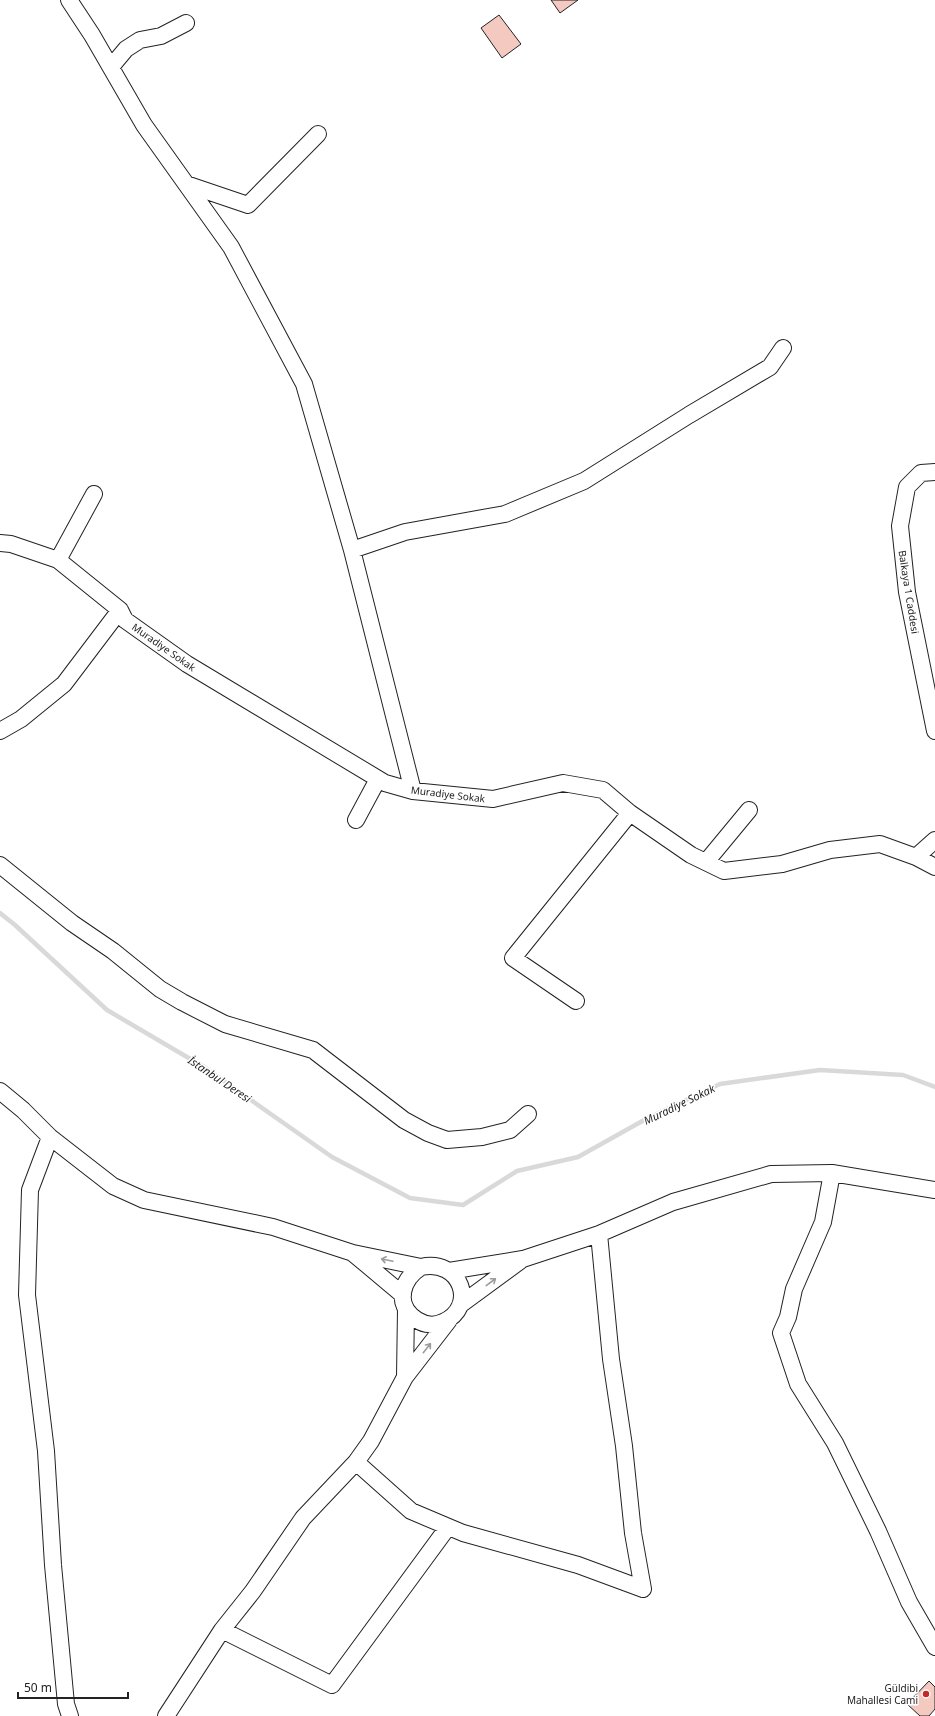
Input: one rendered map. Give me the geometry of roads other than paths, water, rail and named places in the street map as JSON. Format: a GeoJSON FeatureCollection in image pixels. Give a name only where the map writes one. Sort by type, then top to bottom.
{"type":"FeatureCollection","features":[{"type":"Feature","properties":{"kind":"street"},"geometry":{"type":"LineString","coordinates":[[69,0],[92,35],[144,125],[231,247],[304,384],[352,550],[412,791]]}},
{"type":"Feature","properties":{"kind":"street"},"geometry":{"type":"LineString","coordinates":[[111,67],[126,49],[140,40],[161,36],[186,23]]}},
{"type":"Feature","properties":{"kind":"street"},"geometry":{"type":"LineString","coordinates":[[186,184],[248,205],[318,134]]}},
{"type":"Feature","properties":{"kind":"street"},"geometry":{"type":"LineString","coordinates":[[352,550],[405,532],[505,514],[584,481],[689,415],[770,367],[783,348]]}},
{"type":"Feature","properties":{"kind":"street","name":"Balkaya 1 Caddesi"},"geometry":{"type":"LineString","coordinates":[[935,472],[921,473],[907,487],[900,526],[907,592],[935,730]]}},
{"type":"Feature","properties":{"kind":"street"},"geometry":{"type":"LineString","coordinates":[[58,560],[94,494]]}},
{"type":"Feature","properties":{"kind":"street","name":"Muradiye Sokak"},"geometry":{"type":"LineString","coordinates":[[0,543],[11,544],[58,560],[120,610],[125,620],[187,664],[385,783],[412,791],[493,799],[563,783],[603,790],[630,813],[691,855],[724,871],[782,864],[830,850],[880,844],[916,857],[935,867]]}},
{"type":"Feature","properties":{"kind":"street"},"geometry":{"type":"LineString","coordinates":[[0,731],[22,719],[64,684],[120,610]]}},
{"type":"Feature","properties":{"kind":"street"},"geometry":{"type":"LineString","coordinates":[[356,820],[378,779]]}},
{"type":"Feature","properties":{"kind":"street"},"geometry":{"type":"LineString","coordinates":[[706,862],[749,810]]}},
{"type":"Feature","properties":{"kind":"street"},"geometry":{"type":"LineString","coordinates":[[576,1001],[513,958],[630,813]]}},
{"type":"Feature","properties":{"kind":"street"},"geometry":{"type":"LineString","coordinates":[[916,857],[935,840]]}},
{"type":"Feature","properties":{"kind":"street"},"geometry":{"type":"LineString","coordinates":[[0,865],[72,923],[113,951],[160,989],[225,1024],[313,1050],[404,1120],[428,1133],[447,1140],[482,1138],[510,1130],[528,1114]]}},
{"type":"Feature","properties":{"kind":"street"},"geometry":{"type":"LineString","coordinates":[[0,1091],[50,1137],[112,1186],[144,1200],[273,1227],[353,1253],[421,1267]]}},
{"type":"Feature","properties":{"kind":"street"},"geometry":{"type":"LineString","coordinates":[[50,1137],[30,1190],[27,1295],[46,1451],[56,1596],[66,1704],[70,1716]]}},
{"type":"Feature","properties":{"kind":"street"},"geometry":{"type":"LineString","coordinates":[[449,1271],[523,1259],[599,1234],[673,1202],[771,1174],[832,1173],[935,1190]]}},
{"type":"Feature","properties":{"kind":"street"},"geometry":{"type":"LineString","coordinates":[[832,1173],[823,1222],[794,1289],[788,1317],[781,1333],[798,1384],[835,1443],[878,1531],[909,1602],[935,1647]]}},
{"type":"Feature","properties":{"kind":"street"},"geometry":{"type":"LineString","coordinates":[[356,1462],[411,1511],[463,1533],[578,1565],[643,1589],[633,1533],[624,1446],[611,1360],[599,1234]]}},
{"type":"Feature","properties":{"kind":"street"},"geometry":{"type":"LineString","coordinates":[[353,1253],[405,1302],[412,1317],[426,1323],[440,1324],[448,1320]]}},
{"type":"Feature","properties":{"kind":"street"},"geometry":{"type":"LineString","coordinates":[[460,1305],[523,1259]]}},
{"type":"Feature","properties":{"kind":"street"},"geometry":{"type":"LineString","coordinates":[[166,1716],[222,1630],[253,1591],[303,1518],[356,1462],[371,1441],[404,1377],[448,1320],[456,1313],[462,1296],[461,1286],[449,1271],[441,1266],[431,1265],[421,1267],[413,1272],[406,1280],[403,1290],[405,1302],[404,1377]]}},
{"type":"Feature","properties":{"kind":"street"},"geometry":{"type":"LineString","coordinates":[[222,1630],[332,1685],[448,1527]]}},
{"type":"Feature","properties":{"kind":"waterway","name":"İstanbul Deresi"},"geometry":{"type":"LineString","coordinates":[[0,913],[107,1010],[204,1067],[332,1157],[410,1198],[463,1205],[517,1171],[578,1157],[646,1119],[720,1084],[820,1070],[903,1075],[935,1087]]}},
{"type":"Feature","properties":{"kind":"place","name":"Güldibi Mahallesi Cami"},"geometry":{"type":"Point","coordinates":[926,1694]}}]}
